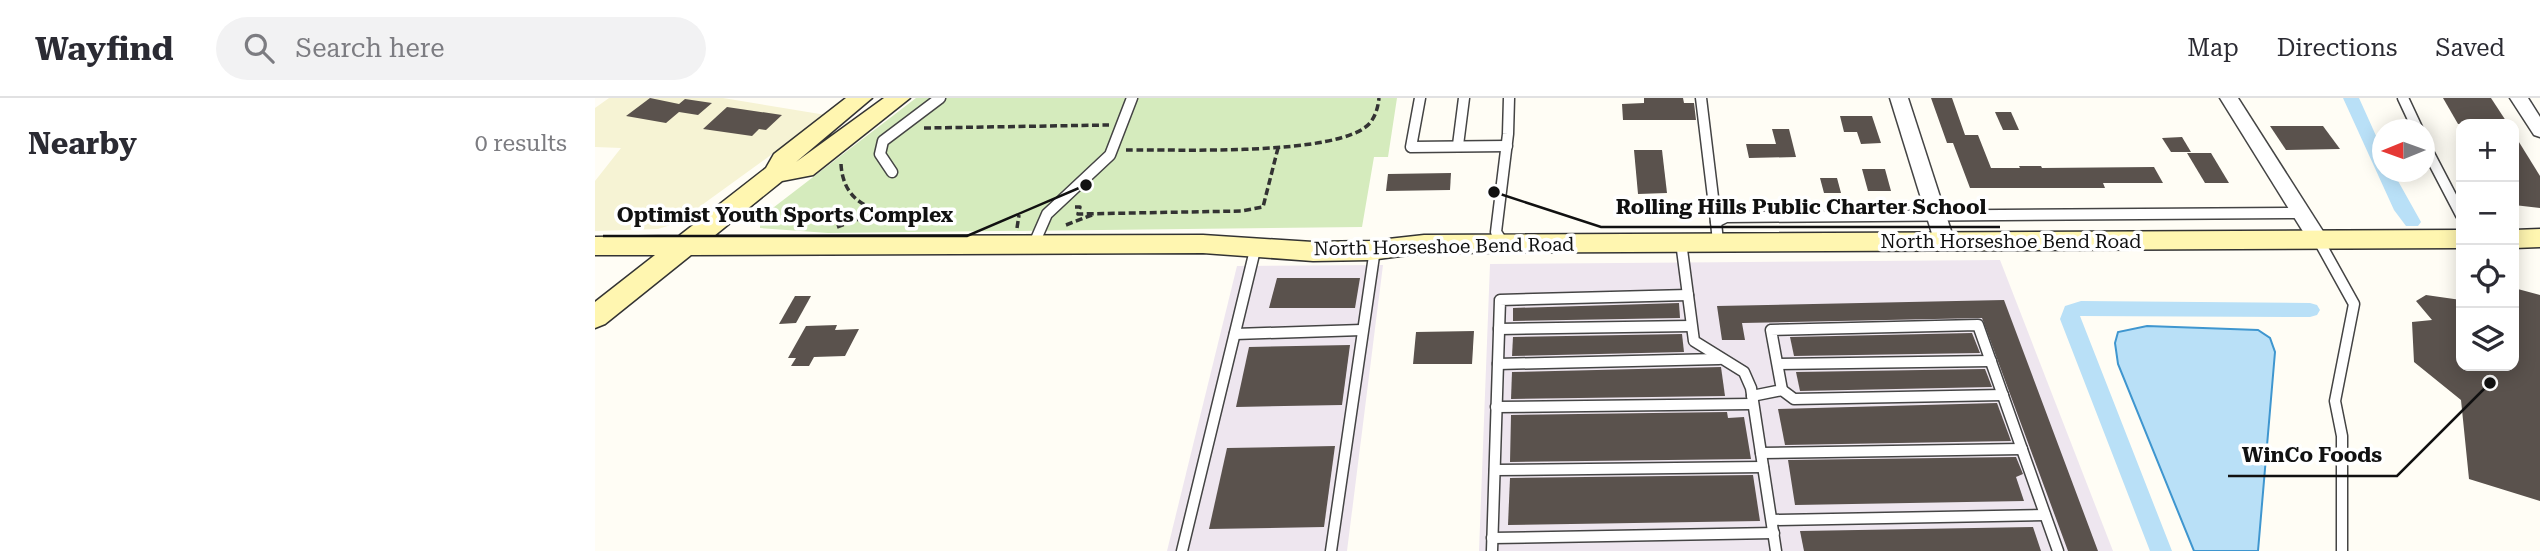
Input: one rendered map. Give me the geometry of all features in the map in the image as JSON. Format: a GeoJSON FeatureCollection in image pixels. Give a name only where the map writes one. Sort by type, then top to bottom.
{"type":"FeatureCollection","features":[{"type":"Feature","properties":{"kind":"street"},"geometry":{"type":"LineString","coordinates":[[595,317],[775,174],[783,160],[861,98]]}},
{"type":"Feature","properties":{"kind":"street"},"geometry":{"type":"LineString","coordinates":[[775,174],[804,169],[899,98]]}},
{"type":"Feature","properties":{"kind":"street"},"geometry":{"type":"LineString","coordinates":[[1899,98],[1944,240]]}},
{"type":"Feature","properties":{"kind":"street"},"geometry":{"type":"LineString","coordinates":[[2229,98],[2319,241]]}},
{"type":"Feature","properties":{"kind":"street"},"geometry":{"type":"LineString","coordinates":[[2519,98],[2540,131]]}},
{"type":"Feature","properties":{"kind":"street","name":"North Horseshoe Bend Road"},"geometry":{"type":"LineString","coordinates":[[595,246],[1027,239],[1203,244],[1255,250],[1374,249],[1423,244],[1681,242],[1717,232],[1944,240],[2456,239]]}},
{"type":"Feature","properties":{"kind":"street"},"geometry":{"type":"LineString","coordinates":[[2519,239],[2540,238]]}},
{"type":"Feature","properties":{"kind":"lane"},"geometry":{"type":"LineString","coordinates":[[892,172],[880,154],[879,147],[940,98]]}},
{"type":"Feature","properties":{"kind":"lane"},"geometry":{"type":"LineString","coordinates":[[1027,239],[1047,214],[1110,155],[1132,98]]}},
{"type":"Feature","properties":{"kind":"lane"},"geometry":{"type":"LineString","coordinates":[[1420,98],[1411,147],[1507,146]]}},
{"type":"Feature","properties":{"kind":"lane"},"geometry":{"type":"LineString","coordinates":[[1458,145],[1465,98]]}},
{"type":"Feature","properties":{"kind":"lane"},"geometry":{"type":"LineString","coordinates":[[1503,243],[1496,233],[1507,146],[1509,98]]}},
{"type":"Feature","properties":{"kind":"lane"},"geometry":{"type":"LineString","coordinates":[[1701,98],[1717,232]]}},
{"type":"Feature","properties":{"kind":"lane"},"geometry":{"type":"LineString","coordinates":[[2403,98],[2413,119]]}},
{"type":"Feature","properties":{"kind":"lane"},"geometry":{"type":"LineString","coordinates":[[2435,166],[2456,208]]}},
{"type":"Feature","properties":{"kind":"lane"},"geometry":{"type":"LineString","coordinates":[[1717,232],[1726,217],[2301,213]]}},
{"type":"Feature","properties":{"kind":"lane"},"geometry":{"type":"LineString","coordinates":[[2319,241],[2354,304],[2335,401],[2342,436],[2342,551]]}},
{"type":"Feature","properties":{"kind":"lane"},"geometry":{"type":"LineString","coordinates":[[1681,242],[1693,341],[1744,372],[1752,400],[1776,551]]}},
{"type":"Feature","properties":{"kind":"lane"},"geometry":{"type":"LineString","coordinates":[[1331,551],[1374,249]]}},
{"type":"Feature","properties":{"kind":"lane"},"geometry":{"type":"LineString","coordinates":[[1182,551],[1255,250]]}},
{"type":"Feature","properties":{"kind":"lane"},"geometry":{"type":"LineString","coordinates":[[1688,295],[1500,300],[1492,544],[1773,527],[2045,515]]}},
{"type":"Feature","properties":{"kind":"lane"},"geometry":{"type":"LineString","coordinates":[[2003,395],[1794,400],[1781,390],[1771,330],[1978,325],[2003,395],[2045,515],[2058,551]]}},
{"type":"Feature","properties":{"kind":"lane"},"geometry":{"type":"LineString","coordinates":[[1499,329],[1691,326]]}},
{"type":"Feature","properties":{"kind":"lane"},"geometry":{"type":"LineString","coordinates":[[1235,334],[1362,330]]}},
{"type":"Feature","properties":{"kind":"lane"},"geometry":{"type":"LineString","coordinates":[[1497,364],[1720,358]]}},
{"type":"Feature","properties":{"kind":"lane"},"geometry":{"type":"LineString","coordinates":[[1778,363],[1991,362]]}},
{"type":"Feature","properties":{"kind":"lane"},"geometry":{"type":"LineString","coordinates":[[1496,407],[1752,400],[1781,390]]}},
{"type":"Feature","properties":{"kind":"lane"},"geometry":{"type":"LineString","coordinates":[[1761,453],[2022,449]]}},
{"type":"Feature","properties":{"kind":"lane"},"geometry":{"type":"LineString","coordinates":[[1495,470],[1763,467]]}},
{"type":"Feature","properties":{"kind":"path"},"geometry":{"type":"LineString","coordinates":[[1126,150],[1278,148],[1348,136],[1360,131],[1376,114],[1379,98]]}},
{"type":"Feature","properties":{"kind":"path"},"geometry":{"type":"LineString","coordinates":[[911,128],[1113,125]]}},
{"type":"Feature","properties":{"kind":"path"},"geometry":{"type":"LineString","coordinates":[[1070,207],[1080,207],[1078,214],[1241,211],[1263,207],[1278,148]]}},
{"type":"Feature","properties":{"kind":"path"},"geometry":{"type":"LineString","coordinates":[[841,157],[843,184],[863,205],[870,207]]}},
{"type":"Feature","properties":{"kind":"path"},"geometry":{"type":"LineString","coordinates":[[1057,229],[1096,213]]}},
{"type":"Feature","properties":{"kind":"path"},"geometry":{"type":"LineString","coordinates":[[1019,215],[1016,225],[1027,239]]}},
{"type":"Feature","properties":{"kind":"path"},"geometry":{"type":"LineString","coordinates":[[830,229],[865,217]]}},
{"type":"Feature","properties":{"kind":"shaded area"},"geometry":{"type":"Polygon","coordinates":[[[609,98],[723,98],[826,115],[677,223],[658,229],[595,231],[595,181],[621,148],[595,147],[595,108],[609,98]]]}},
{"type":"Feature","properties":{"kind":"shaded area"},"geometry":{"type":"Polygon","coordinates":[[[2000,260],[2113,551],[1479,551],[1490,264],[2000,260]]]}},
{"type":"Feature","properties":{"kind":"shaded area"},"geometry":{"type":"Polygon","coordinates":[[[1383,265],[1347,551],[1167,551],[1237,266],[1383,265]]]}},
{"type":"Feature","properties":{"kind":"green space"},"geometry":{"type":"Polygon","coordinates":[[[916,98],[1397,98],[1388,157],[1374,157],[1362,227],[828,233],[760,228],[760,220],[765,214],[916,98]]]}},
{"type":"Feature","properties":{"kind":"water"},"geometry":{"type":"Polygon","coordinates":[[[2147,326],[2258,330],[2270,338],[2275,352],[2258,551],[2194,551],[2118,364],[2115,343],[2118,332],[2147,326]]]}},
{"type":"Feature","properties":{"kind":"building"},"geometry":{"type":"Polygon","coordinates":[[[650,98],[679,104],[685,99],[712,103],[698,115],[679,112],[666,123],[626,116],[650,98]]]}},
{"type":"Feature","properties":{"kind":"building"},"geometry":{"type":"Polygon","coordinates":[[[1644,98],[1683,98],[1684,103],[1694,103],[1696,120],[1623,120],[1622,104],[1644,103],[1644,98]]]}},
{"type":"Feature","properties":{"kind":"building"},"geometry":{"type":"Polygon","coordinates":[[[1931,98],[1952,98],[1965,135],[1978,135],[1991,168],[2154,167],[2163,183],[2103,183],[2105,188],[1970,188],[1953,143],[1947,143],[1931,98]]]}},
{"type":"Feature","properties":{"kind":"building"},"geometry":{"type":"Polygon","coordinates":[[[2443,98],[2491,98],[2505,119],[2456,119],[2443,98]]]}},
{"type":"Feature","properties":{"kind":"building"},"geometry":{"type":"Polygon","coordinates":[[[727,107],[782,115],[766,130],[759,129],[752,136],[703,129],[727,107]]]}},
{"type":"Feature","properties":{"kind":"building"},"geometry":{"type":"Polygon","coordinates":[[[1995,112],[2011,112],[2019,130],[2003,130],[1995,112]]]}},
{"type":"Feature","properties":{"kind":"building"},"geometry":{"type":"Polygon","coordinates":[[[1840,116],[1872,116],[1881,143],[1861,144],[1857,132],[1844,132],[1840,116]]]}},
{"type":"Feature","properties":{"kind":"building"},"geometry":{"type":"Polygon","coordinates":[[[2270,126],[2323,126],[2340,149],[2286,150],[2270,126]]]}},
{"type":"Feature","properties":{"kind":"building"},"geometry":{"type":"Polygon","coordinates":[[[1772,129],[1789,129],[1796,157],[1749,158],[1746,144],[1776,144],[1772,129]]]}},
{"type":"Feature","properties":{"kind":"building"},"geometry":{"type":"Polygon","coordinates":[[[2182,137],[2191,152],[2171,152],[2162,138],[2182,137]]]}},
{"type":"Feature","properties":{"kind":"building"},"geometry":{"type":"Polygon","coordinates":[[[2519,142],[2540,176],[2540,208],[2519,206],[2519,142]]]}},
{"type":"Feature","properties":{"kind":"building"},"geometry":{"type":"Polygon","coordinates":[[[1634,150],[1662,150],[1667,193],[1638,194],[1634,150]]]}},
{"type":"Feature","properties":{"kind":"building"},"geometry":{"type":"Polygon","coordinates":[[[2187,153],[2211,153],[2229,183],[2205,183],[2187,153]]]}},
{"type":"Feature","properties":{"kind":"building"},"geometry":{"type":"Polygon","coordinates":[[[1862,169],[1885,169],[1891,191],[1868,191],[1862,169]]]}},
{"type":"Feature","properties":{"kind":"building"},"geometry":{"type":"Polygon","coordinates":[[[1451,173],[1450,190],[1386,191],[1388,174],[1451,173]]]}},
{"type":"Feature","properties":{"kind":"building"},"geometry":{"type":"Polygon","coordinates":[[[1820,178],[1837,178],[1841,193],[1824,193],[1820,178]]]}},
{"type":"Feature","properties":{"kind":"building"},"geometry":{"type":"Polygon","coordinates":[[[1277,278],[1360,278],[1355,308],[1269,308],[1277,278]]]}},
{"type":"Feature","properties":{"kind":"building"},"geometry":{"type":"Polygon","coordinates":[[[2519,289],[2540,295],[2540,501],[2469,479],[2461,400],[2414,362],[2412,322],[2432,320],[2416,301],[2426,295],[2456,299],[2456,371],[2519,371],[2519,289]]]}},
{"type":"Feature","properties":{"kind":"building"},"geometry":{"type":"Polygon","coordinates":[[[795,296],[811,296],[796,323],[779,324],[795,296]]]}},
{"type":"Feature","properties":{"kind":"building"},"geometry":{"type":"Polygon","coordinates":[[[2004,300],[2098,551],[2068,551],[1982,318],[1742,323],[1745,340],[1722,340],[1717,306],[2004,300]]]}},
{"type":"Feature","properties":{"kind":"building"},"geometry":{"type":"Polygon","coordinates":[[[1679,303],[1680,318],[1513,321],[1513,308],[1679,303]]]}},
{"type":"Feature","properties":{"kind":"building"},"geometry":{"type":"Polygon","coordinates":[[[837,325],[835,330],[859,329],[845,356],[814,357],[809,366],[791,366],[796,358],[788,358],[806,326],[837,325]]]}},
{"type":"Feature","properties":{"kind":"building"},"geometry":{"type":"Polygon","coordinates":[[[1474,331],[1472,364],[1413,364],[1416,332],[1474,331]]]}},
{"type":"Feature","properties":{"kind":"building"},"geometry":{"type":"Polygon","coordinates":[[[1972,333],[1980,353],[1794,356],[1790,337],[1972,333]]]}},
{"type":"Feature","properties":{"kind":"building"},"geometry":{"type":"Polygon","coordinates":[[[1682,334],[1684,352],[1512,356],[1513,337],[1682,334]]]}},
{"type":"Feature","properties":{"kind":"building"},"geometry":{"type":"Polygon","coordinates":[[[1350,345],[1342,405],[1236,407],[1249,347],[1350,345]]]}},
{"type":"Feature","properties":{"kind":"building"},"geometry":{"type":"Polygon","coordinates":[[[1721,367],[1725,396],[1511,399],[1512,372],[1721,367]]]}},
{"type":"Feature","properties":{"kind":"building"},"geometry":{"type":"Polygon","coordinates":[[[1985,369],[1992,387],[1800,391],[1796,372],[1985,369]]]}},
{"type":"Feature","properties":{"kind":"building"},"geometry":{"type":"Polygon","coordinates":[[[1997,403],[2011,441],[1785,445],[1778,409],[1997,403]]]}},
{"type":"Feature","properties":{"kind":"building"},"geometry":{"type":"Polygon","coordinates":[[[1727,412],[1728,418],[1744,417],[1751,459],[1510,462],[1511,415],[1727,412]]]}},
{"type":"Feature","properties":{"kind":"building"},"geometry":{"type":"Polygon","coordinates":[[[1335,446],[1324,527],[1209,529],[1227,448],[1335,446]]]}},
{"type":"Feature","properties":{"kind":"building"},"geometry":{"type":"Polygon","coordinates":[[[2016,457],[2023,474],[2016,477],[2024,501],[1795,505],[1788,460],[2016,457]]]}},
{"type":"Feature","properties":{"kind":"building"},"geometry":{"type":"Polygon","coordinates":[[[1753,475],[1760,521],[1508,525],[1510,478],[1753,475]]]}},
{"type":"Feature","properties":{"kind":"building"},"geometry":{"type":"Polygon","coordinates":[[[2033,527],[2041,551],[1804,551],[1800,531],[2033,527]]]}},
{"type":"Feature","properties":{"kind":"waterway"},"geometry":{"type":"LineString","coordinates":[[2351,98],[2372,144]]}},
{"type":"Feature","properties":{"kind":"waterway"},"geometry":{"type":"LineString","coordinates":[[2390,182],[2412,222]]}},
{"type":"Feature","properties":{"kind":"waterway"},"geometry":{"type":"LineString","coordinates":[[2161,551],[2070,319],[2072,311],[2081,308],[2310,310]]}},
{"type":"Feature","properties":{"kind":"place","name":"Optimist Youth Sports Complex"},"geometry":{"type":"Point","coordinates":[1086,185]}},
{"type":"Feature","properties":{"kind":"place","name":"Rolling Hills Public Charter School"},"geometry":{"type":"Point","coordinates":[1494,192]}},
{"type":"Feature","properties":{"kind":"place","name":"WinCo Foods"},"geometry":{"type":"Point","coordinates":[2490,383]}}]}
